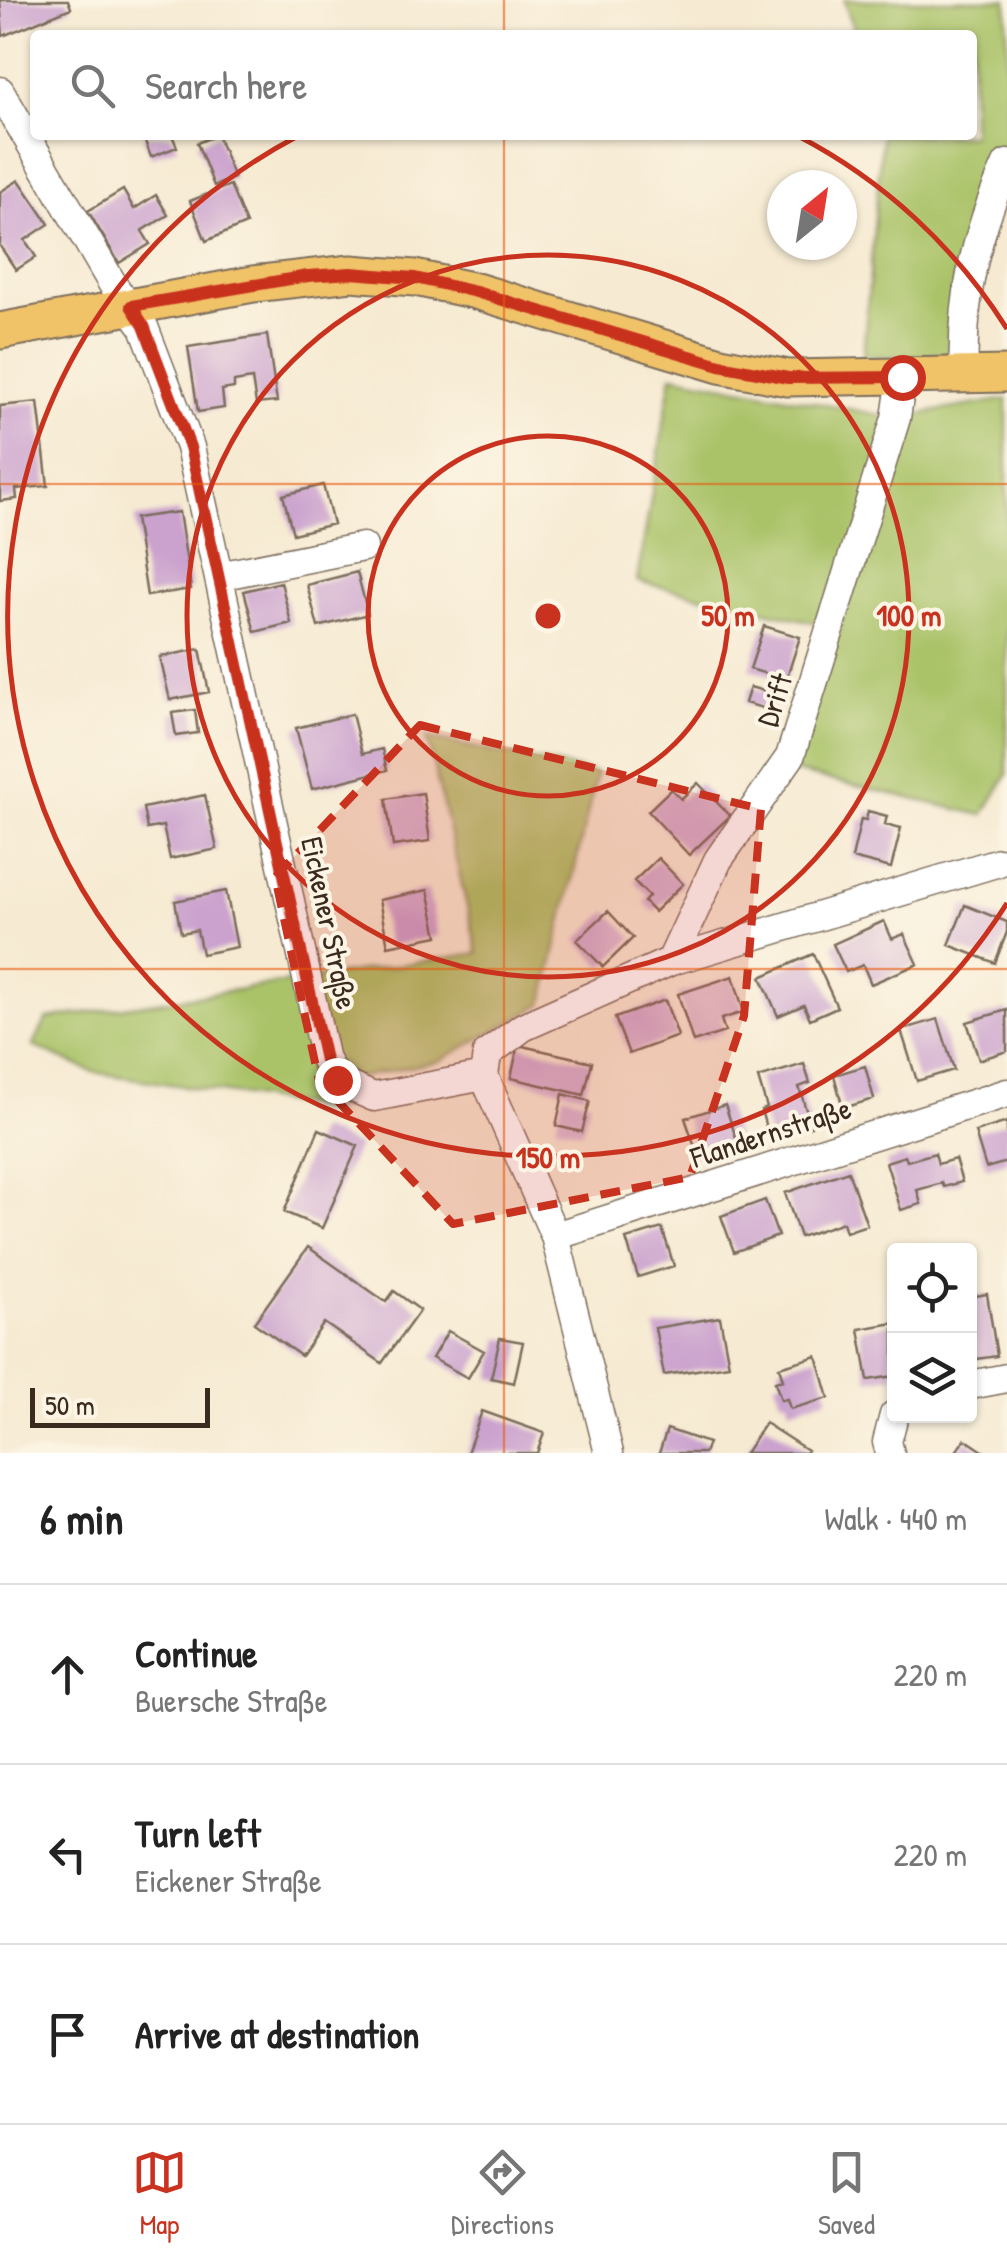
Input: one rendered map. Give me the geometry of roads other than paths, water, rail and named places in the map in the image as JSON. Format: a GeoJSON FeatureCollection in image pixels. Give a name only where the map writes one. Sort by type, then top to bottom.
{"type":"FeatureCollection","features":[{"type":"Feature","properties":{"kind":"main road"},"geometry":{"type":"LineString","coordinates":[[0,331],[308,276],[351,273],[415,278],[476,292],[720,365],[788,378],[1007,374]]}},
{"type":"Feature","properties":{"kind":"street","name":"Eickener Straße"},"geometry":{"type":"LineString","coordinates":[[0,90],[116,288],[144,326],[190,447],[325,1060],[337,1080],[374,1097],[484,1076]]}},
{"type":"Feature","properties":{"kind":"street"},"geometry":{"type":"LineString","coordinates":[[964,375],[964,310],[974,250],[1007,164]]}},
{"type":"Feature","properties":{"kind":"street","name":"Drift"},"geometry":{"type":"LineString","coordinates":[[671,961],[718,860],[790,757],[896,418],[902,377]]}},
{"type":"Feature","properties":{"kind":"street"},"geometry":{"type":"LineString","coordinates":[[219,576],[362,548]]}},
{"type":"Feature","properties":{"kind":"street"},"geometry":{"type":"LineString","coordinates":[[610,1453],[554,1236],[484,1076],[487,1054],[522,1028],[671,961],[999,862]]}},
{"type":"Feature","properties":{"kind":"street","name":"Flandernstraße"},"geometry":{"type":"LineString","coordinates":[[554,1236],[1007,1093]]}},
{"type":"Feature","properties":{"kind":"street"},"geometry":{"type":"LineString","coordinates":[[977,1384],[1007,1378]]}},
{"type":"Feature","properties":{"kind":"street"},"geometry":{"type":"LineString","coordinates":[[890,1453],[887,1442],[892,1423]]}}]}
